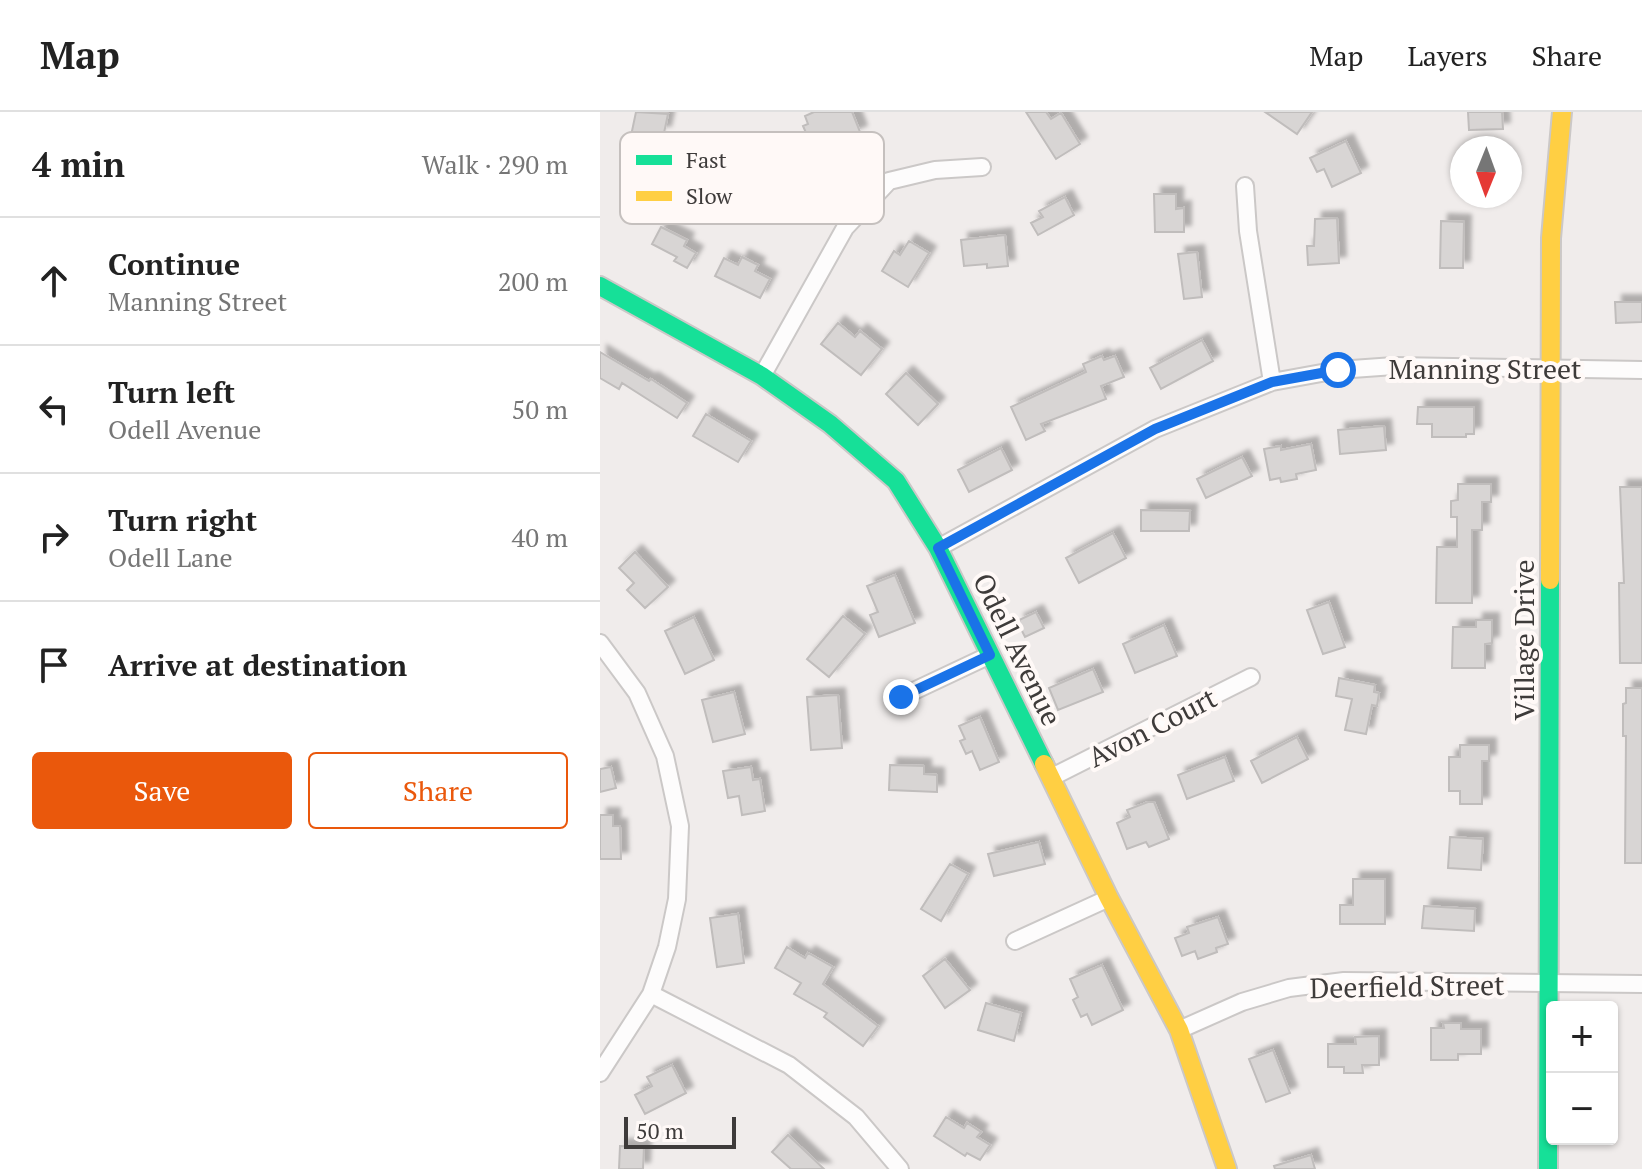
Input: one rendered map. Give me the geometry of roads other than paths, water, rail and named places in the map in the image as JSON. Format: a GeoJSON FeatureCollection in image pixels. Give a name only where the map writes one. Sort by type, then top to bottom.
{"type":"FeatureCollection","features":[{"type":"Feature","properties":{"kind":"street","name":"Village Drive"},"geometry":{"type":"LineString","coordinates":[[1548,1169],[1551,238],[1562,112]]}},
{"type":"Feature","properties":{"kind":"street"},"geometry":{"type":"LineString","coordinates":[[884,186],[889,181],[935,170],[982,167]]}},
{"type":"Feature","properties":{"kind":"street"},"geometry":{"type":"LineString","coordinates":[[1245,186],[1248,231],[1272,382]]}},
{"type":"Feature","properties":{"kind":"street"},"geometry":{"type":"LineString","coordinates":[[762,376],[849,224]]}},
{"type":"Feature","properties":{"kind":"street","name":"Odell Avenue"},"geometry":{"type":"LineString","coordinates":[[600,286],[762,376],[830,424],[896,481],[938,548],[1109,898],[1179,1030],[1227,1169]]}},
{"type":"Feature","properties":{"kind":"street","name":"Manning Street"},"geometry":{"type":"LineString","coordinates":[[938,548],[1155,429],[1272,382],[1338,370],[1394,366],[1642,370]]}},
{"type":"Feature","properties":{"kind":"street"},"geometry":{"type":"LineString","coordinates":[[600,643],[637,693],[665,756],[680,826],[677,899],[667,947],[651,994],[600,1073]]}},
{"type":"Feature","properties":{"kind":"street"},"geometry":{"type":"LineString","coordinates":[[901,697],[990,655]]}},
{"type":"Feature","properties":{"kind":"street","name":"Avon Court"},"geometry":{"type":"LineString","coordinates":[[1052,777],[1251,677]]}},
{"type":"Feature","properties":{"kind":"street"},"geometry":{"type":"LineString","coordinates":[[1015,941],[1109,898]]}},
{"type":"Feature","properties":{"kind":"street","name":"Deerfield Street"},"geometry":{"type":"LineString","coordinates":[[1179,1030],[1242,1002],[1289,988],[1344,981],[1642,984]]}},
{"type":"Feature","properties":{"kind":"street"},"geometry":{"type":"LineString","coordinates":[[651,994],[789,1065],[856,1117],[900,1169]]}}]}
